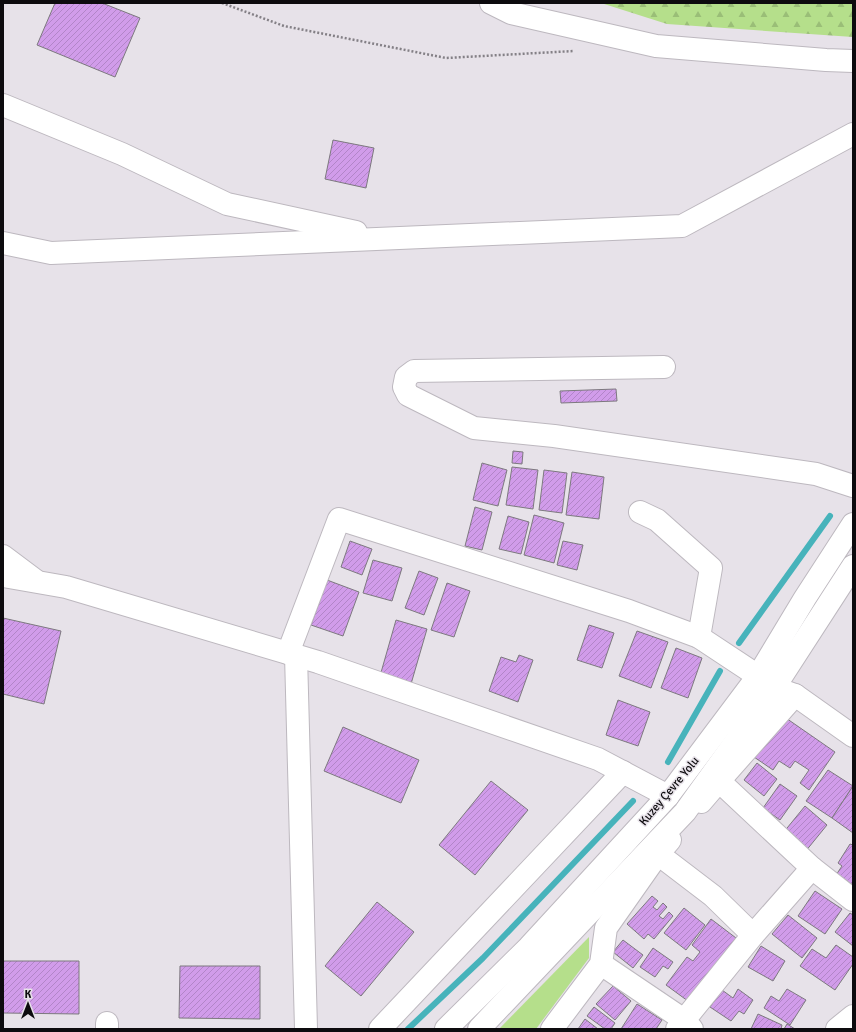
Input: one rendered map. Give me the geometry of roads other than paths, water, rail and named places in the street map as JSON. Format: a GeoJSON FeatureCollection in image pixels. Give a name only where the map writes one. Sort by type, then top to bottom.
{"type":"FeatureCollection","features":[{"type":"Feature","properties":{"kind":"street"},"geometry":{"type":"LineString","coordinates":[[491,3],[511,13],[656,46],[853,61]]}},
{"type":"Feature","properties":{"kind":"street"},"geometry":{"type":"LineString","coordinates":[[3,105],[122,154],[228,204],[384,239]]}},
{"type":"Feature","properties":{"kind":"street"},"geometry":{"type":"LineString","coordinates":[[3,243],[50,253],[682,226],[853,134]]}},
{"type":"Feature","properties":{"kind":"street"},"geometry":{"type":"LineString","coordinates":[[664,367],[414,371],[406,377],[404,387],[408,395],[474,428],[554,436],[816,474],[853,486]]}},
{"type":"Feature","properties":{"kind":"street"},"geometry":{"type":"LineString","coordinates":[[640,512],[657,520],[711,568],[699,638]]}},
{"type":"Feature","properties":{"kind":"street"},"geometry":{"type":"LineString","coordinates":[[306,1029],[292,654],[339,519],[629,611],[699,638],[766,682],[795,695],[853,736]]}},
{"type":"Feature","properties":{"kind":"street","name":"Kuzey Çevre Yolu"},"geometry":{"type":"LineString","coordinates":[[479,1029],[686,812],[766,682],[805,598],[853,524]]}},
{"type":"Feature","properties":{"kind":"street"},"geometry":{"type":"LineString","coordinates":[[3,556],[37,582]]}},
{"type":"Feature","properties":{"kind":"street","name":"Kuzey Çevre Yolu"},"geometry":{"type":"LineString","coordinates":[[446,1029],[529,947],[668,796],[766,682],[853,566]]}},
{"type":"Feature","properties":{"kind":"street"},"geometry":{"type":"LineString","coordinates":[[3,576],[66,587],[318,662],[598,759],[668,796]]}},
{"type":"Feature","properties":{"kind":"street"},"geometry":{"type":"LineString","coordinates":[[552,1029],[601,964],[606,928],[658,854],[718,781],[795,695]]}},
{"type":"Feature","properties":{"kind":"street"},"geometry":{"type":"LineString","coordinates":[[380,1029],[623,772]]}},
{"type":"Feature","properties":{"kind":"street"},"geometry":{"type":"LineString","coordinates":[[718,781],[812,868],[853,900]]}},
{"type":"Feature","properties":{"kind":"street"},"geometry":{"type":"LineString","coordinates":[[658,854],[713,896],[753,935]]}},
{"type":"Feature","properties":{"kind":"street"},"geometry":{"type":"LineString","coordinates":[[601,964],[684,1026],[753,935],[812,868]]}},
{"type":"Feature","properties":{"kind":"waterway"},"geometry":{"type":"LineString","coordinates":[[739,643],[830,516]]}},
{"type":"Feature","properties":{"kind":"waterway"},"geometry":{"type":"LineString","coordinates":[[668,762],[720,671]]}},
{"type":"Feature","properties":{"kind":"waterway"},"geometry":{"type":"LineString","coordinates":[[408,1029],[483,958],[633,801]]}}]}
